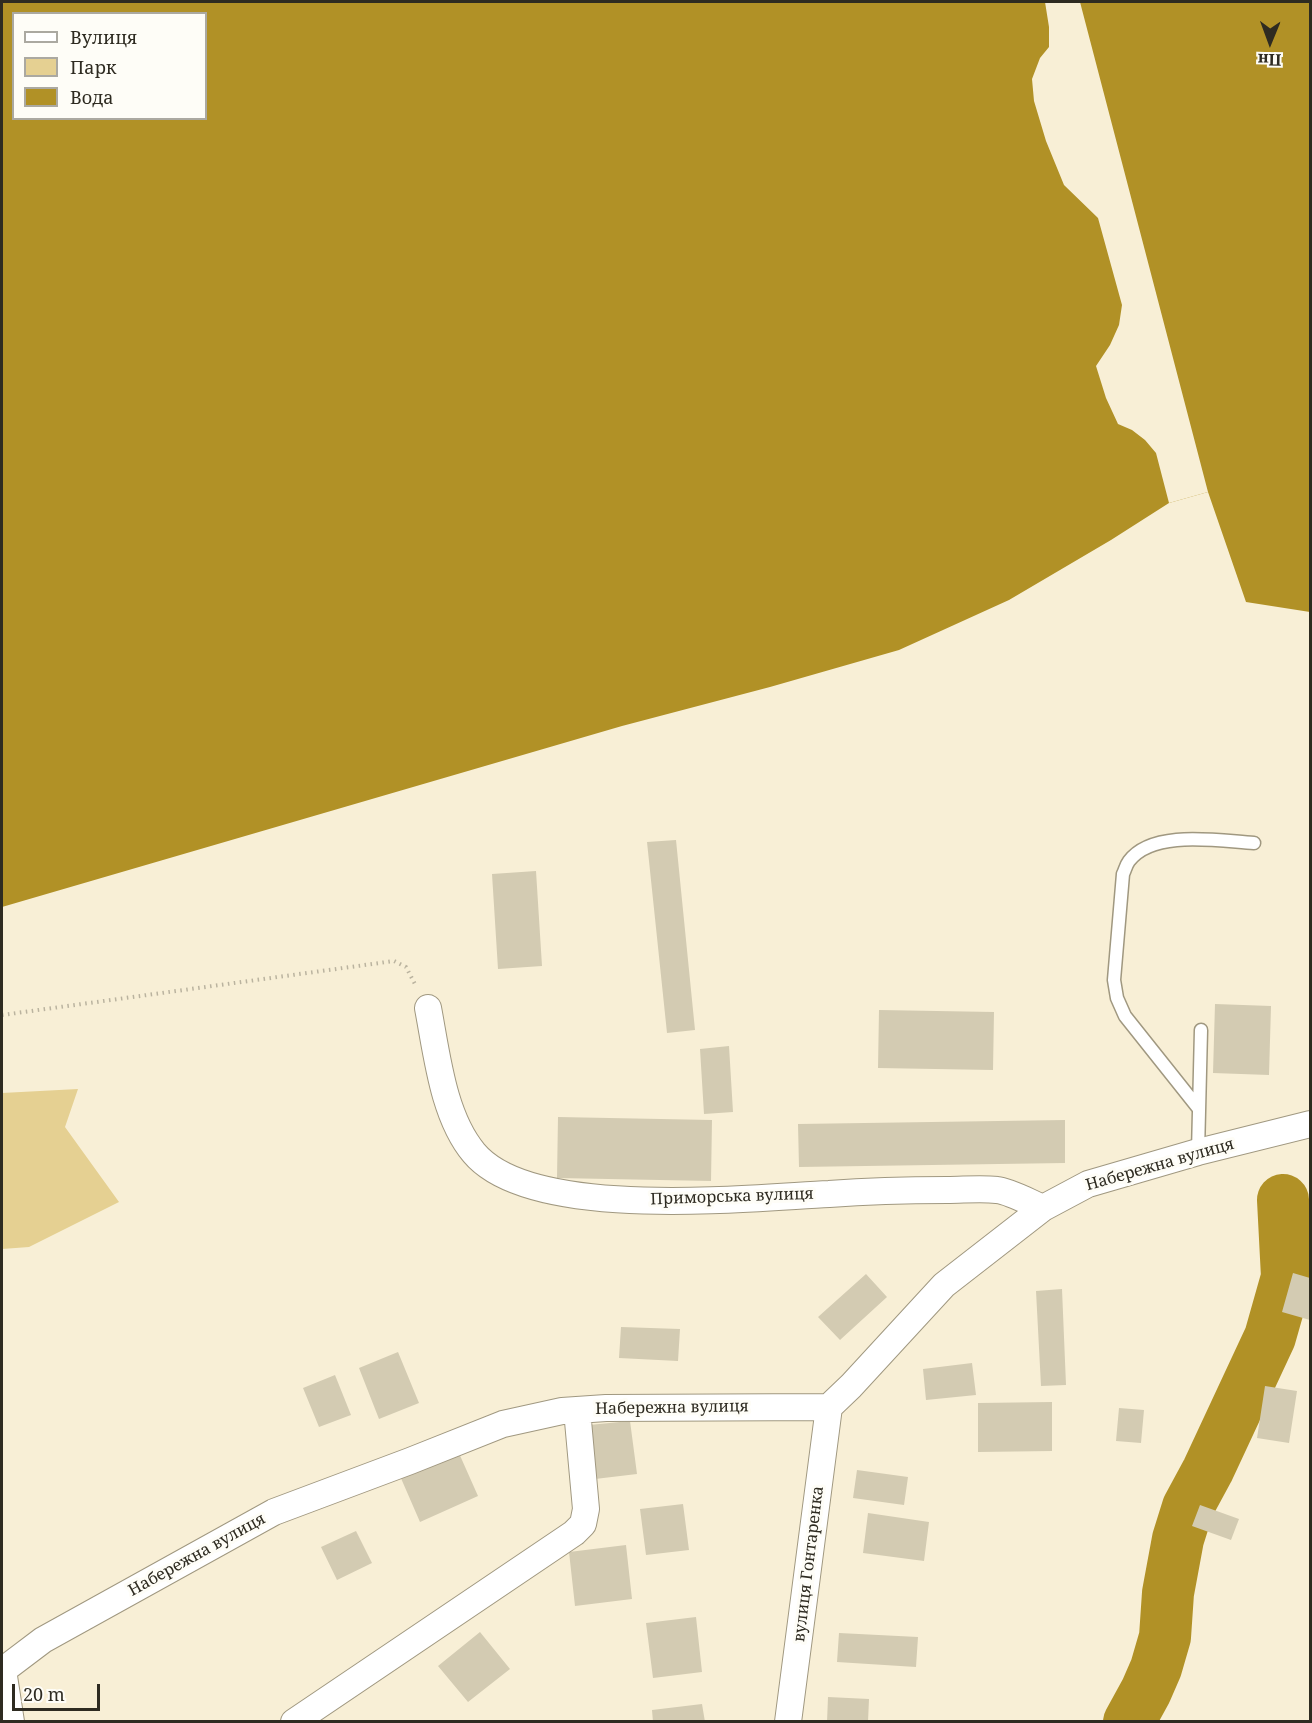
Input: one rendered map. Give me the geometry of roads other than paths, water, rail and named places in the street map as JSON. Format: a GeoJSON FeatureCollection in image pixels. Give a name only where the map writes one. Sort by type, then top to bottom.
{"type":"FeatureCollection","features":[{"type":"Feature","properties":{"kind":"street","name":"Приморська вулиця"},"geometry":{"type":"LineString","coordinates":[[428,1008],[448,1108],[457,1127],[474,1154],[490,1167],[498,1173],[531,1187],[571,1195],[643,1201],[703,1201],[881,1191],[998,1190],[1043,1208]]}},
{"type":"Feature","properties":{"kind":"street","name":"Набережна вулиця"},"geometry":{"type":"LineString","coordinates":[[2,1670],[43,1640],[274,1512],[503,1424],[562,1411],[606,1408],[829,1407],[944,1285],[1043,1208],[1088,1184],[1198,1152],[1311,1124]]}},
{"type":"Feature","properties":{"kind":"street","name":"вулиця Гонтаренка"},"geometry":{"type":"LineString","coordinates":[[788,1722],[829,1407]]}},
{"type":"Feature","properties":{"kind":"street"},"geometry":{"type":"LineString","coordinates":[[294,1722],[574,1533],[583,1524],[586,1509],[578,1410]]}},
{"type":"Feature","properties":{"kind":"street"},"geometry":{"type":"LineString","coordinates":[[2,1670],[11,1722]]}},
{"type":"Feature","properties":{"kind":"lane"},"geometry":{"type":"LineString","coordinates":[[1199,1109],[1125,1016],[1117,998],[1114,980],[1123,874],[1129,861],[1141,851],[1160,842],[1183,839],[1254,843]]}},
{"type":"Feature","properties":{"kind":"lane"},"geometry":{"type":"LineString","coordinates":[[1198,1152],[1201,1030]]}},
{"type":"Feature","properties":{"kind":"water"},"geometry":{"type":"Polygon","coordinates":[[[2,2],[1310,2],[1310,612],[1246,602],[1208,492],[1169,503],[1009,600],[899,650],[622,726],[2,907],[2,2]]]}},
{"type":"Feature","properties":{"kind":"waterway"},"geometry":{"type":"LineString","coordinates":[[1129,1722],[1156,1668],[1165,1637],[1168,1593],[1178,1539],[1188,1507],[1208,1470],[1270,1337],[1287,1277],[1283,1200]]}}]}
